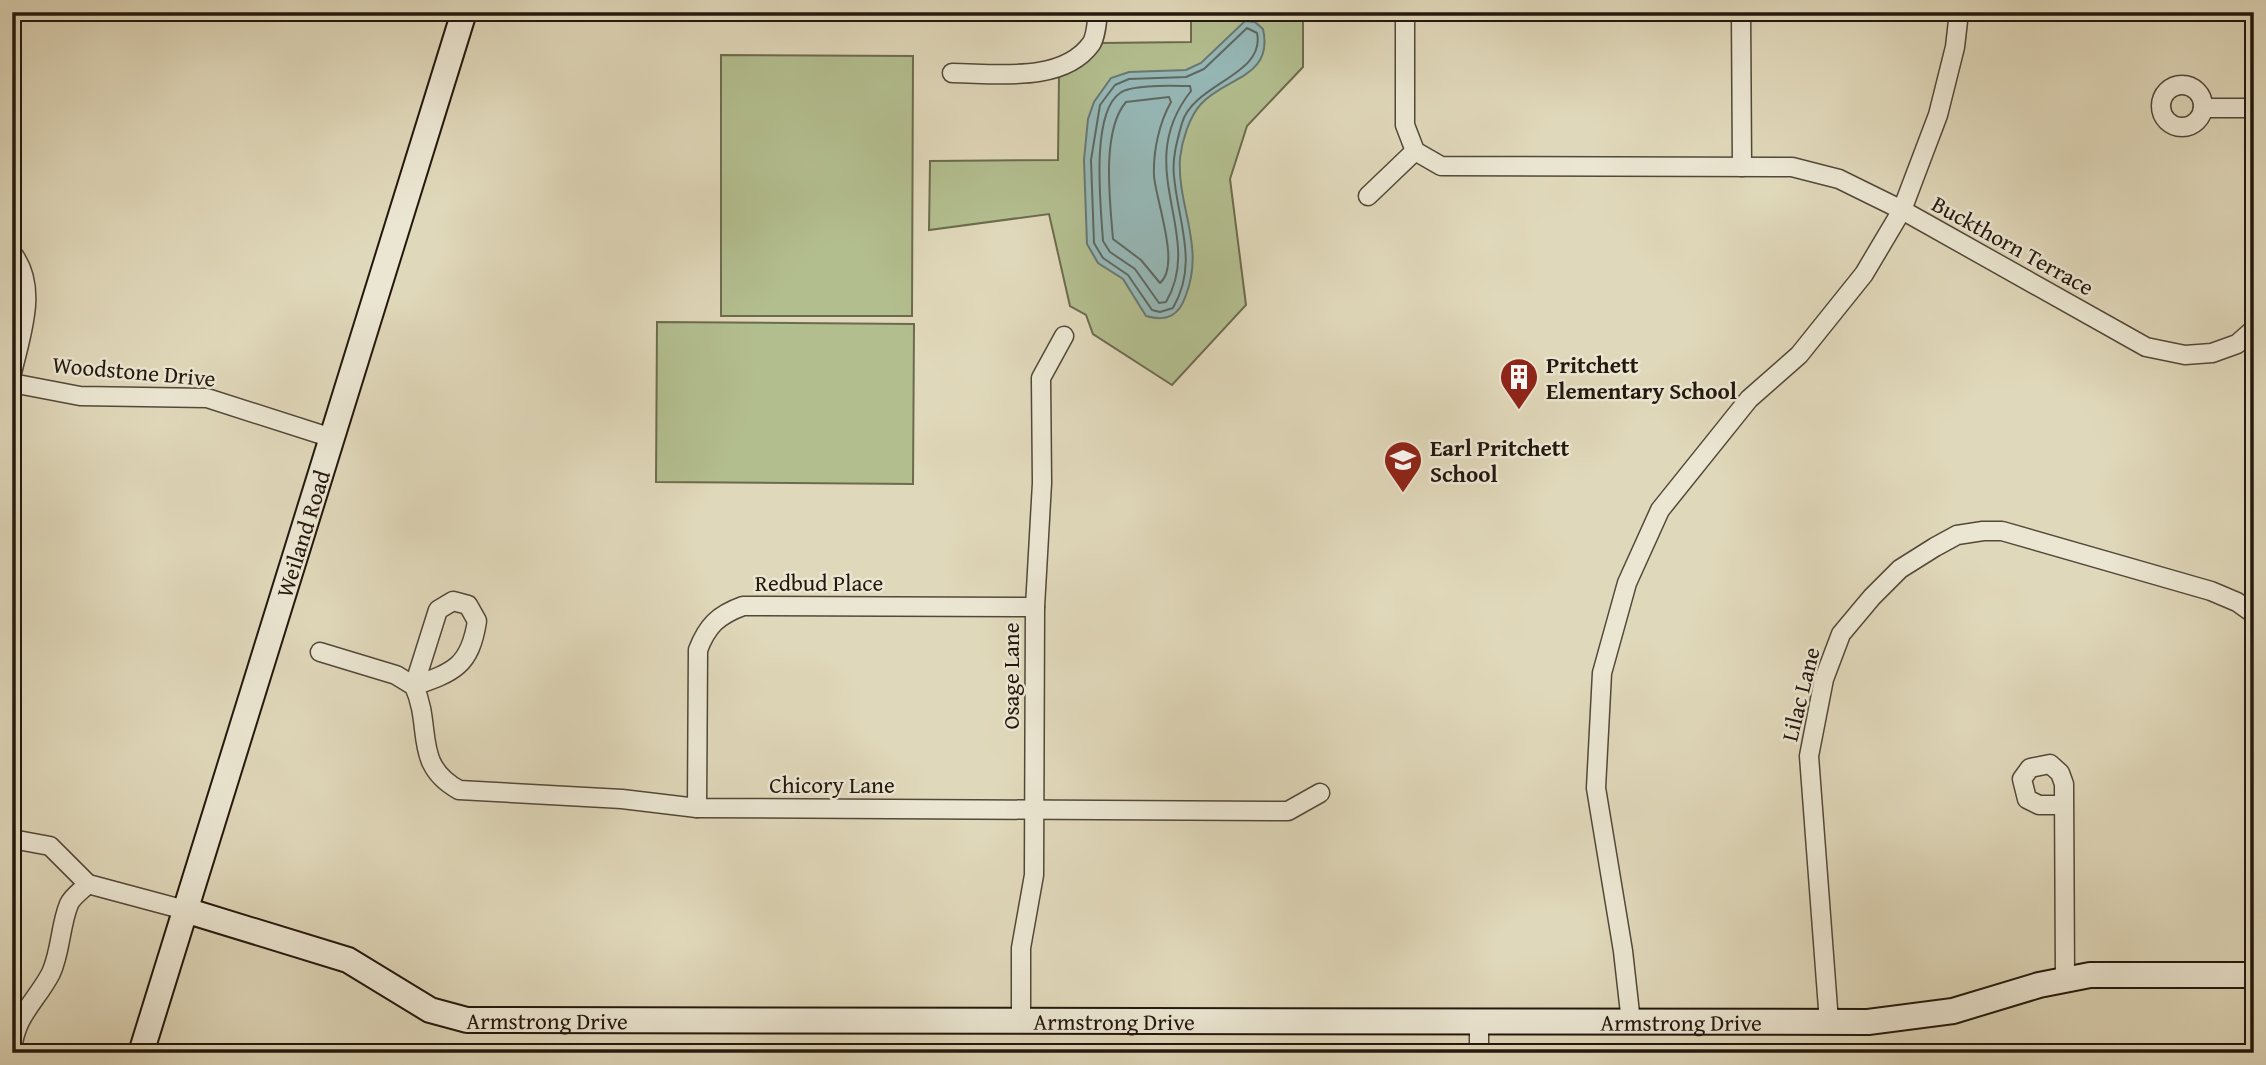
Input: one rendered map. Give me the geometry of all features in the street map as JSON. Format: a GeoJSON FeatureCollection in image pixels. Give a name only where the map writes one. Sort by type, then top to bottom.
{"type":"FeatureCollection","features":[{"type":"Feature","properties":{"kind":"street","name":"Weiland Road"},"geometry":{"type":"LineString","coordinates":[[141,1053],[464,12]]}},
{"type":"Feature","properties":{"kind":"street"},"geometry":{"type":"LineString","coordinates":[[952,73],[1038,73],[1069,63],[1092,43],[1098,12]]}},
{"type":"Feature","properties":{"kind":"street"},"geometry":{"type":"LineString","coordinates":[[1368,196],[1415,151],[1405,125],[1405,12]]}},
{"type":"Feature","properties":{"kind":"street"},"geometry":{"type":"LineString","coordinates":[[1741,12],[1742,166]]}},
{"type":"Feature","properties":{"kind":"street"},"geometry":{"type":"LineString","coordinates":[[1630,1022],[1623,951],[1596,788],[1602,673],[1627,583],[1660,510],[1668,499],[1749,399],[1799,355],[1864,274],[1902,210],[1938,115],[1955,47],[1959,12]]}},
{"type":"Feature","properties":{"kind":"street"},"geometry":{"type":"LineString","coordinates":[[2203,108],[2254,108]]}},
{"type":"Feature","properties":{"kind":"street","name":"Buckthorn Terrace"},"geometry":{"type":"LineString","coordinates":[[1415,151],[1441,166],[1742,166],[1792,167],[1820,172],[1902,210],[2146,346],[2185,355],[2212,353],[2237,344],[2254,329]]}},
{"type":"Feature","properties":{"kind":"street"},"geometry":{"type":"LineString","coordinates":[[12,253],[24,271],[27,293],[12,373]]}},
{"type":"Feature","properties":{"kind":"street","name":"Osage Lane"},"geometry":{"type":"LineString","coordinates":[[1021,1021],[1021,948],[1034,876],[1035,607],[1042,483],[1041,378],[1064,336]]}},
{"type":"Feature","properties":{"kind":"street","name":"Woodstone Drive"},"geometry":{"type":"LineString","coordinates":[[12,383],[80,397],[207,398],[331,438]]}},
{"type":"Feature","properties":{"kind":"street","name":"Lilac Lane"},"geometry":{"type":"LineString","coordinates":[[1829,1022],[1811,802],[1810,756],[1814,724],[1824,679],[1841,634],[1900,569],[1957,535],[2002,531],[2211,591],[2237,602],[2254,614]]}},
{"type":"Feature","properties":{"kind":"street"},"geometry":{"type":"LineString","coordinates":[[453,601],[468,605],[477,621],[464,663],[447,674],[414,686],[438,610],[453,601]]}},
{"type":"Feature","properties":{"kind":"street","name":"Redbud Place"},"geometry":{"type":"LineString","coordinates":[[697,808],[698,650],[706,629],[723,614],[743,606],[1035,607]]}},
{"type":"Feature","properties":{"kind":"street"},"geometry":{"type":"LineString","coordinates":[[320,652],[396,675],[414,686]]}},
{"type":"Feature","properties":{"kind":"street","name":"Chicory Lane"},"geometry":{"type":"LineString","coordinates":[[414,686],[424,720],[426,754],[444,782],[460,790],[622,799],[697,808],[1288,811],[1320,793]]}},
{"type":"Feature","properties":{"kind":"street"},"geometry":{"type":"LineString","coordinates":[[2064,805],[2065,980]]}},
{"type":"Feature","properties":{"kind":"street"},"geometry":{"type":"LineString","coordinates":[[12,839],[51,846],[88,884],[69,902],[60,947],[50,975],[27,1005],[13,1039],[12,1051]]}},
{"type":"Feature","properties":{"kind":"street","name":"Armstrong Drive"},"geometry":{"type":"LineString","coordinates":[[88,884],[185,910],[348,960],[430,1010],[467,1020],[1829,1022],[1903,1020],[1928,1016],[2090,975],[2254,975]]}},
{"type":"Feature","properties":{"kind":"street"},"geometry":{"type":"LineString","coordinates":[[1479,1022],[1479,1053]]}},
{"type":"Feature","properties":{"kind":"green space"},"geometry":{"type":"Polygon","coordinates":[[[1191,12],[1303,12],[1303,67],[1247,126],[1230,179],[1246,305],[1172,385],[1093,334],[1086,315],[1070,306],[1049,214],[929,230],[930,161],[1058,160],[1059,76],[1075,68],[1099,43],[1191,42],[1191,12]]]}},
{"type":"Feature","properties":{"kind":"green space"},"geometry":{"type":"Polygon","coordinates":[[[721,55],[913,56],[912,316],[721,316],[721,55]]]}},
{"type":"Feature","properties":{"kind":"green space"},"geometry":{"type":"Polygon","coordinates":[[[657,322],[914,324],[913,484],[656,482],[657,322]]]}},
{"type":"Feature","properties":{"kind":"water"},"geometry":{"type":"Polygon","coordinates":[[[1245,21],[1255,22],[1263,29],[1261,58],[1245,75],[1201,104],[1190,122],[1182,144],[1180,176],[1193,259],[1186,295],[1180,308],[1171,316],[1146,316],[1123,279],[1098,263],[1087,244],[1084,160],[1088,119],[1094,102],[1111,78],[1129,72],[1186,70],[1201,63],[1245,21]]]}},
{"type":"Feature","properties":{"kind":"place","name":"Pritchett Elementary School"},"geometry":{"type":"Point","coordinates":[1519,411]}},
{"type":"Feature","properties":{"kind":"place","name":"Earl Pritchett School"},"geometry":{"type":"Point","coordinates":[1403,494]}}]}
